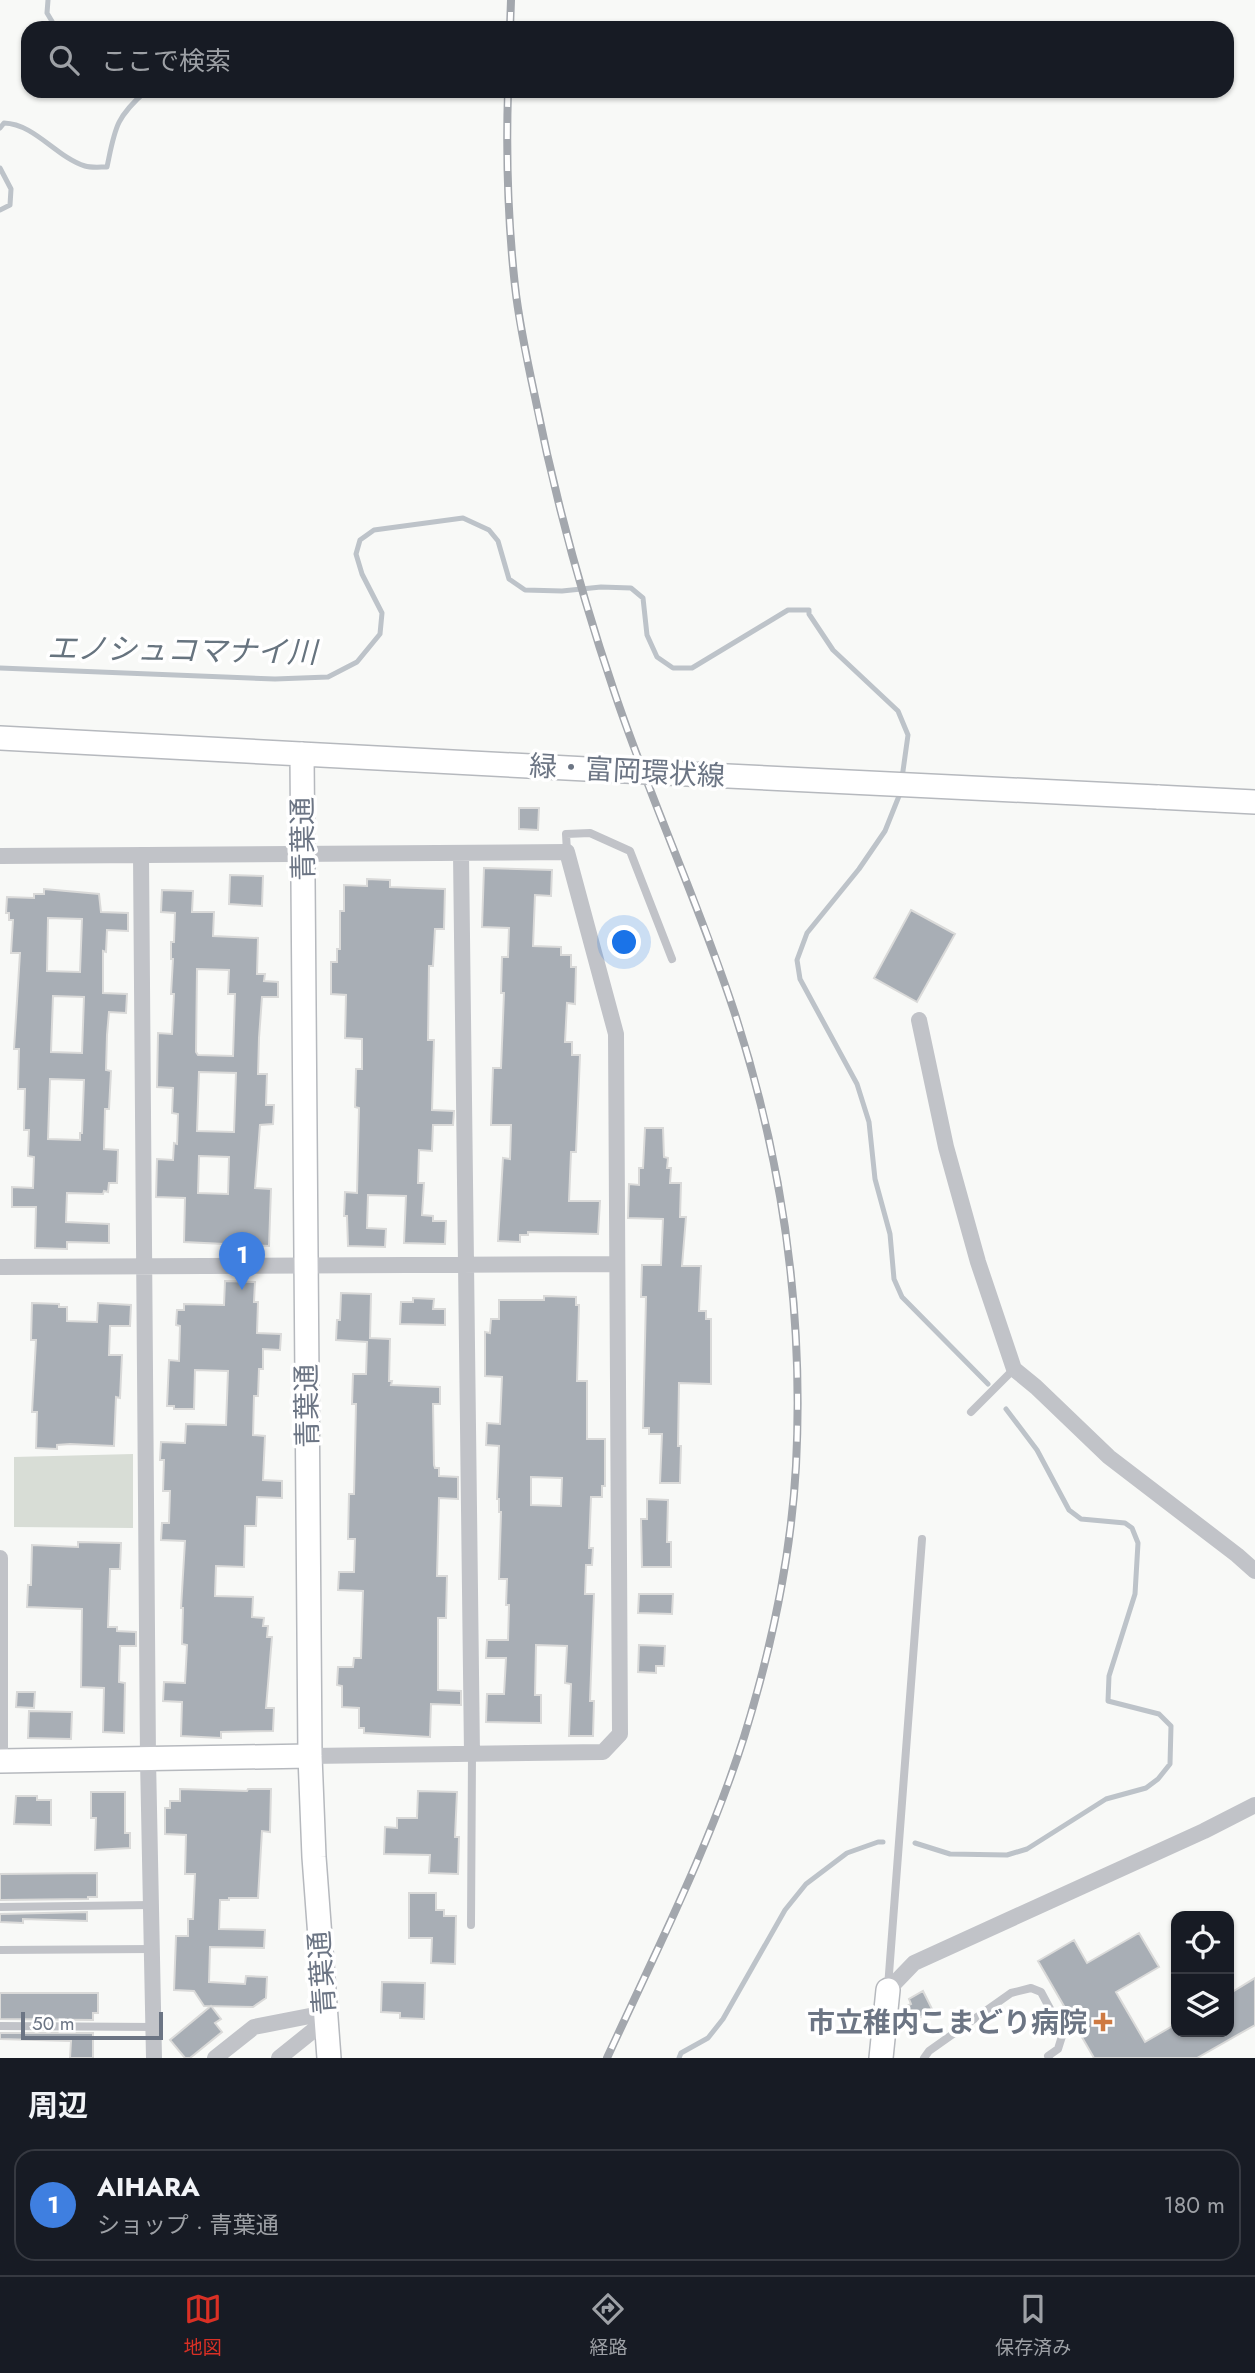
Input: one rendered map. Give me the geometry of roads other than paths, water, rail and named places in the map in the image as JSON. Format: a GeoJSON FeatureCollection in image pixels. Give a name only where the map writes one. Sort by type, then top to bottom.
{"type":"FeatureCollection","features":[{"type":"Feature","properties":{"kind":"street","name":"緑・富岡環状線"},"geometry":{"type":"LineString","coordinates":[[0,738],[1255,802]]}},
{"type":"Feature","properties":{"kind":"street","name":"青葉通"},"geometry":{"type":"LineString","coordinates":[[302,754],[310,1756],[314,1857],[330,2058]]}},
{"type":"Feature","properties":{"kind":"street"},"geometry":{"type":"LineString","coordinates":[[0,856],[567,852],[616,1034],[620,1734],[603,1752],[0,1761],[0,1558]]}},
{"type":"Feature","properties":{"kind":"street"},"geometry":{"type":"LineString","coordinates":[[461,854],[472,1754]]}},
{"type":"Feature","properties":{"kind":"street"},"geometry":{"type":"LineString","coordinates":[[141,855],[148,1759],[154,2058]]}},
{"type":"Feature","properties":{"kind":"street"},"geometry":{"type":"LineString","coordinates":[[919,1020],[946,1147],[978,1262],[1014,1369],[1109,1457],[1255,1571]]}},
{"type":"Feature","properties":{"kind":"street"},"geometry":{"type":"LineString","coordinates":[[0,1268],[616,1264]]}},
{"type":"Feature","properties":{"kind":"street"},"geometry":{"type":"LineString","coordinates":[[881,2058],[888,1990],[914,1963],[1254,1807]]}},
{"type":"Feature","properties":{"kind":"street"},"geometry":{"type":"LineString","coordinates":[[215,2058],[254,2027],[325,2017]]}},
{"type":"Feature","properties":{"kind":"street"},"geometry":{"type":"LineString","coordinates":[[279,2058],[325,2017]]}},
{"type":"Feature","properties":{"kind":"lane"},"geometry":{"type":"LineString","coordinates":[[567,852],[566,834],[590,832],[630,851],[672,959]]}},
{"type":"Feature","properties":{"kind":"lane"},"geometry":{"type":"LineString","coordinates":[[971,1412],[1014,1369]]}},
{"type":"Feature","properties":{"kind":"lane"},"geometry":{"type":"LineString","coordinates":[[888,1990],[922,1539]]}},
{"type":"Feature","properties":{"kind":"lane"},"geometry":{"type":"LineString","coordinates":[[471,1925],[472,1754]]}},
{"type":"Feature","properties":{"kind":"lane"},"geometry":{"type":"LineString","coordinates":[[0,1907],[152,1905]]}},
{"type":"Feature","properties":{"kind":"lane"},"geometry":{"type":"LineString","coordinates":[[0,1950],[152,1949]]}},
{"type":"Feature","properties":{"kind":"lane"},"geometry":{"type":"LineString","coordinates":[[923,2058],[1011,1993],[1031,1988],[1041,1992],[1063,2034],[1058,2049],[1048,2056],[1049,2058]]}},
{"type":"Feature","properties":{"kind":"lane"},"geometry":{"type":"LineString","coordinates":[[0,2026],[154,2027]]}},
{"type":"Feature","properties":{"kind":"waterway","name":"エノシュコマナイ川"},"geometry":{"type":"LineString","coordinates":[[48,0],[47,13],[52,21]]}},
{"type":"Feature","properties":{"kind":"waterway","name":"エノシュコマナイ川"},"geometry":{"type":"LineString","coordinates":[[0,128],[4,123],[26,129],[74,162],[87,167],[107,167],[118,125],[139,98]]}},
{"type":"Feature","properties":{"kind":"waterway","name":"エノシュコマナイ川"},"geometry":{"type":"LineString","coordinates":[[0,168],[11,189],[10,205],[0,210]]}},
{"type":"Feature","properties":{"kind":"waterway","name":"エノシュコマナイ川"},"geometry":{"type":"LineString","coordinates":[[0,668],[275,679],[328,677],[357,662],[380,634],[382,613],[362,574],[356,554],[360,540],[374,530],[463,518],[489,530],[498,541],[509,579],[525,590],[631,588],[643,598],[647,635],[657,657],[673,668],[692,668],[788,610],[809,610],[833,650],[898,711],[908,735],[902,778]]}},
{"type":"Feature","properties":{"kind":"waterway","name":"エノシュコマナイ川"},"geometry":{"type":"LineString","coordinates":[[901,791],[885,831],[859,869],[807,933],[797,960],[800,979],[857,1084],[869,1122],[875,1179],[890,1234],[894,1279],[902,1297],[988,1384]]}},
{"type":"Feature","properties":{"kind":"waterway","name":"エノシュコマナイ川"},"geometry":{"type":"LineString","coordinates":[[915,1843],[950,1854],[1007,1855],[1027,1849],[1106,1799],[1146,1788],[1158,1779],[1170,1764],[1171,1726],[1159,1714],[1108,1701],[1109,1676],[1135,1594],[1138,1543],[1132,1528],[1125,1523],[1081,1519],[1069,1510],[1037,1450],[1006,1409]]}},
{"type":"Feature","properties":{"kind":"waterway","name":"エノシュコマナイ川"},"geometry":{"type":"LineString","coordinates":[[679,2058],[681,2053],[708,2038],[723,2019],[785,1910],[806,1884],[847,1853],[883,1842]]}},
{"type":"Feature","properties":{"kind":"railway"},"geometry":{"type":"LineString","coordinates":[[510,21],[511,0]]}},
{"type":"Feature","properties":{"kind":"railway"},"geometry":{"type":"LineString","coordinates":[[508,98],[508,188],[515,286],[551,472],[580,584],[615,694],[720,971],[751,1066],[777,1179],[786,1235],[796,1350],[798,1408],[790,1534],[763,1671],[744,1737],[715,1819],[607,2058]]}},
{"type":"Feature","properties":{"kind":"place","name":"AIHARA"},"geometry":{"type":"Point","coordinates":[242,1290]}},
{"type":"Feature","properties":{"kind":"place","name":"市立稚内こまどり病院"},"geometry":{"type":"Point","coordinates":[1103,2022]}}]}
